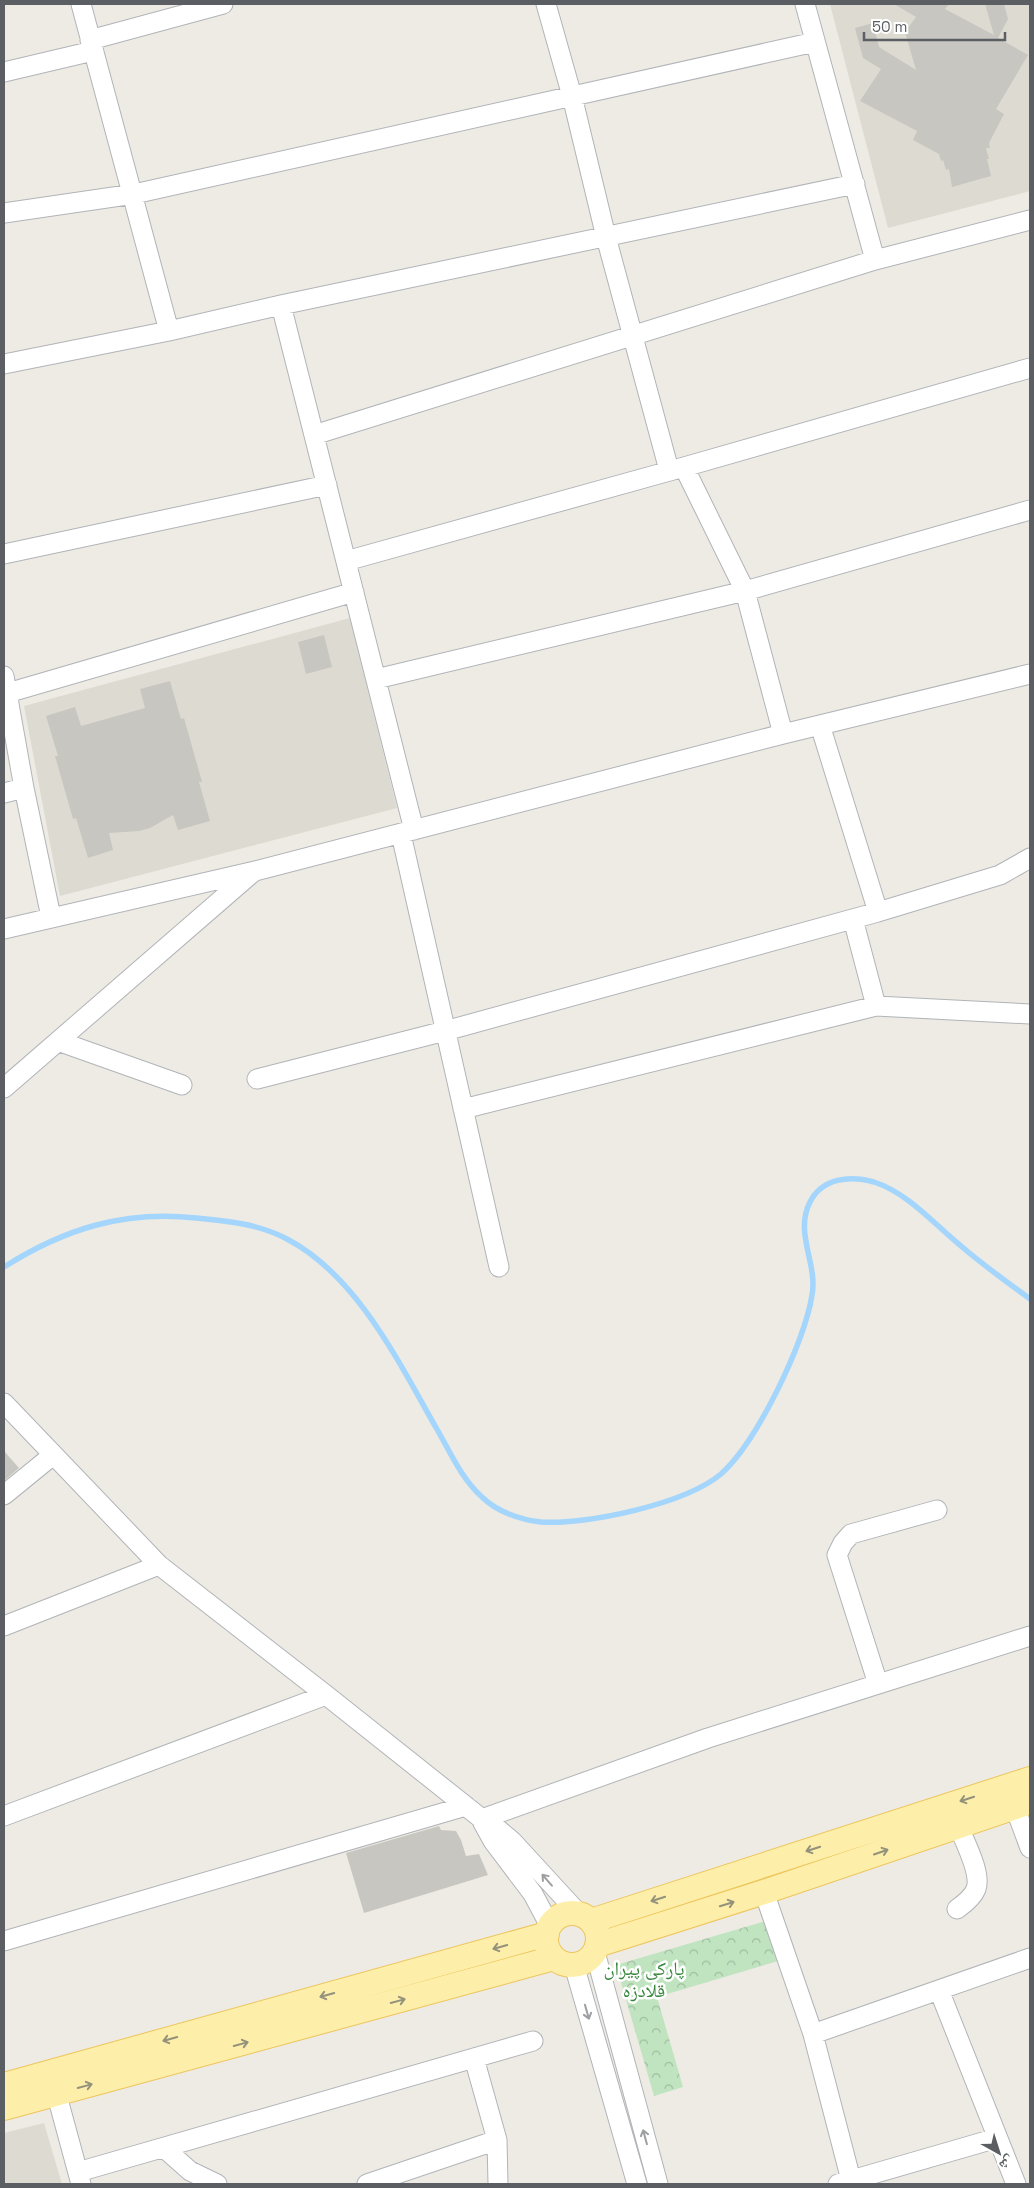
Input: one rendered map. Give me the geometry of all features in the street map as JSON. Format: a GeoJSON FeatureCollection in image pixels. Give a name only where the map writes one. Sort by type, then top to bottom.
{"type":"FeatureCollection","features":[{"type":"Feature","properties":{"kind":"main road"},"geometry":{"type":"LineString","coordinates":[[4,2084],[53,2084],[564,1962],[586,1961],[596,1949],[958,1825],[1023,1789]]}},
{"type":"Feature","properties":{"kind":"main road"},"geometry":{"type":"LineString","coordinates":[[4,2108],[53,2084],[548,1930],[564,1915],[586,1918],[1023,1789]]}},
{"type":"Feature","properties":{"kind":"main road"},"geometry":{"type":"LineString","coordinates":[[586,1918],[597,1932],[596,1949]]}},
{"type":"Feature","properties":{"kind":"main road"},"geometry":{"type":"LineString","coordinates":[[548,1930],[547,1947],[564,1962]]}},
{"type":"Feature","properties":{"kind":"street"},"geometry":{"type":"LineString","coordinates":[[81,4],[134,194],[169,331]]}},
{"type":"Feature","properties":{"kind":"street"},"geometry":{"type":"LineString","coordinates":[[4,72],[223,4]]}},
{"type":"Feature","properties":{"kind":"street"},"geometry":{"type":"LineString","coordinates":[[546,4],[572,96],[632,335],[676,469],[745,590],[783,734]]}},
{"type":"Feature","properties":{"kind":"street"},"geometry":{"type":"LineString","coordinates":[[805,4],[875,260]]}},
{"type":"Feature","properties":{"kind":"street"},"geometry":{"type":"LineString","coordinates":[[4,213],[134,194],[815,42]]}},
{"type":"Feature","properties":{"kind":"street"},"geometry":{"type":"LineString","coordinates":[[4,364],[169,331],[281,305],[855,184]]}},
{"type":"Feature","properties":{"kind":"street"},"geometry":{"type":"LineString","coordinates":[[314,435],[875,260],[1030,220]]}},
{"type":"Feature","properties":{"kind":"street"},"geometry":{"type":"LineString","coordinates":[[281,305],[376,679],[446,1031],[499,1267]]}},
{"type":"Feature","properties":{"kind":"street"},"geometry":{"type":"LineString","coordinates":[[346,560],[676,469],[1030,368]]}},
{"type":"Feature","properties":{"kind":"street"},"geometry":{"type":"LineString","coordinates":[[4,554],[327,485]]}},
{"type":"Feature","properties":{"kind":"street"},"geometry":{"type":"LineString","coordinates":[[376,679],[745,590],[1030,510]]}},
{"type":"Feature","properties":{"kind":"street"},"geometry":{"type":"LineString","coordinates":[[51,917],[5,688],[354,592]]}},
{"type":"Feature","properties":{"kind":"street"},"geometry":{"type":"LineString","coordinates":[[4,929],[255,871],[783,734],[1030,674]]}},
{"type":"Feature","properties":{"kind":"street"},"geometry":{"type":"LineString","coordinates":[[820,725],[878,912]]}},
{"type":"Feature","properties":{"kind":"street"},"geometry":{"type":"LineString","coordinates":[[4,793],[24,788]]}},
{"type":"Feature","properties":{"kind":"street"},"geometry":{"type":"LineString","coordinates":[[257,1079],[446,1031],[878,912],[1000,875],[1030,858]]}},
{"type":"Feature","properties":{"kind":"street"},"geometry":{"type":"LineString","coordinates":[[4,1088],[255,871]]}},
{"type":"Feature","properties":{"kind":"street"},"geometry":{"type":"LineString","coordinates":[[853,919],[876,1006]]}},
{"type":"Feature","properties":{"kind":"street"},"geometry":{"type":"LineString","coordinates":[[463,1109],[876,1006],[1030,1014]]}},
{"type":"Feature","properties":{"kind":"street"},"geometry":{"type":"LineString","coordinates":[[58,1041],[182,1085]]}},
{"type":"Feature","properties":{"kind":"street"},"geometry":{"type":"LineString","coordinates":[[4,1404],[159,1565],[326,1694],[482,1819],[493,1825],[512,1841],[586,1918]]}},
{"type":"Feature","properties":{"kind":"street"},"geometry":{"type":"LineString","coordinates":[[4,1495],[54,1456]]}},
{"type":"Feature","properties":{"kind":"street"},"geometry":{"type":"LineString","coordinates":[[878,1684],[837,1555],[843,1543],[851,1534],[937,1510]]}},
{"type":"Feature","properties":{"kind":"street"},"geometry":{"type":"LineString","coordinates":[[4,1626],[159,1565]]}},
{"type":"Feature","properties":{"kind":"street"},"geometry":{"type":"LineString","coordinates":[[482,1819],[708,1738],[1030,1636]]}},
{"type":"Feature","properties":{"kind":"street"},"geometry":{"type":"LineString","coordinates":[[4,1816],[326,1694]]}},
{"type":"Feature","properties":{"kind":"street"},"geometry":{"type":"LineString","coordinates":[[1023,1789],[1030,1848]]}},
{"type":"Feature","properties":{"kind":"street"},"geometry":{"type":"LineString","coordinates":[[4,1941],[466,1806]]}},
{"type":"Feature","properties":{"kind":"street"},"geometry":{"type":"LineString","coordinates":[[482,1819],[493,1841],[533,1894],[548,1930]]}},
{"type":"Feature","properties":{"kind":"street"},"geometry":{"type":"LineString","coordinates":[[957,1909],[970,1898],[976,1888],[976,1873],[958,1825]]}},
{"type":"Feature","properties":{"kind":"street"},"geometry":{"type":"LineString","coordinates":[[764,1892],[813,2034],[844,2182],[997,2138]]}},
{"type":"Feature","properties":{"kind":"street"},"geometry":{"type":"LineString","coordinates":[[596,1949],[658,2184]]}},
{"type":"Feature","properties":{"kind":"street"},"geometry":{"type":"LineString","coordinates":[[813,2034],[1030,1958]]}},
{"type":"Feature","properties":{"kind":"street"},"geometry":{"type":"LineString","coordinates":[[564,1962],[637,2184]]}},
{"type":"Feature","properties":{"kind":"street"},"geometry":{"type":"LineString","coordinates":[[939,1990],[1016,2184]]}},
{"type":"Feature","properties":{"kind":"street"},"geometry":{"type":"LineString","coordinates":[[53,2084],[80,2178],[164,2148],[533,2041]]}},
{"type":"Feature","properties":{"kind":"street"},"geometry":{"type":"LineString","coordinates":[[474,2058],[497,2140],[498,2184]]}},
{"type":"Feature","properties":{"kind":"street"},"geometry":{"type":"LineString","coordinates":[[367,2184],[497,2140]]}},
{"type":"Feature","properties":{"kind":"street"},"geometry":{"type":"LineString","coordinates":[[164,2148],[190,2171],[214,2184]]}},
{"type":"Feature","properties":{"kind":"shaded area"},"geometry":{"type":"Polygon","coordinates":[[[830,4],[1030,4],[1030,191],[888,228],[830,4]]]}},
{"type":"Feature","properties":{"kind":"shaded area"},"geometry":{"type":"Polygon","coordinates":[[[350,618],[397,808],[60,896],[24,706],[350,618]]]}},
{"type":"Feature","properties":{"kind":"shaded area"},"geometry":{"type":"Polygon","coordinates":[[[44,2123],[62,2184],[4,2184],[4,2133],[44,2123]]]}},
{"type":"Feature","properties":{"kind":"green space","name":"پارکی پیران قلادزه"},"geometry":{"type":"Polygon","coordinates":[[[766,1921],[778,1961],[657,1997],[683,2087],[654,2096],[616,1965],[766,1921]]]}},
{"type":"Feature","properties":{"kind":"building"},"geometry":{"type":"Polygon","coordinates":[[[894,4],[949,4],[945,9],[994,35],[985,4],[1004,4],[1008,19],[998,38],[1028,55],[996,109],[1004,114],[989,143],[990,148],[986,148],[991,176],[952,187],[949,169],[946,170],[939,154],[913,140],[917,131],[860,101],[881,69],[863,58],[855,28],[873,23],[879,47],[916,70],[905,32],[916,17],[894,4]]]}},
{"type":"Feature","properties":{"kind":"building"},"geometry":{"type":"Polygon","coordinates":[[[324,635],[332,667],[306,674],[298,642],[324,635]]]}},
{"type":"Feature","properties":{"kind":"building"},"geometry":{"type":"Polygon","coordinates":[[[170,681],[181,719],[184,718],[202,782],[199,782],[210,821],[178,830],[173,815],[150,828],[139,831],[109,833],[113,850],[88,858],[76,818],[73,819],[46,716],[75,707],[81,726],[145,708],[140,689],[170,681]]]}},
{"type":"Feature","properties":{"kind":"building"},"geometry":{"type":"Polygon","coordinates":[[[4,1451],[19,1468],[4,1481],[4,1451]]]}},
{"type":"Feature","properties":{"kind":"building"},"geometry":{"type":"Polygon","coordinates":[[[439,1826],[441,1830],[456,1831],[466,1856],[479,1854],[488,1875],[364,1913],[346,1853],[439,1826]]]}},
{"type":"Feature","properties":{"kind":"waterway"},"geometry":{"type":"LineString","coordinates":[[4,1267],[49,1242],[72,1233],[96,1225],[144,1217],[170,1216],[220,1220],[265,1230],[287,1239],[312,1255],[335,1275],[375,1324],[408,1378],[457,1466],[475,1490],[501,1511],[517,1517],[541,1522],[583,1520],[609,1516],[660,1503],[705,1485],[721,1474],[735,1459],[764,1416],[790,1364],[808,1315],[813,1283],[804,1225],[810,1202],[815,1194],[829,1183],[838,1180],[856,1179],[874,1182],[886,1187],[909,1201],[978,1260],[1030,1299]]}}]}
